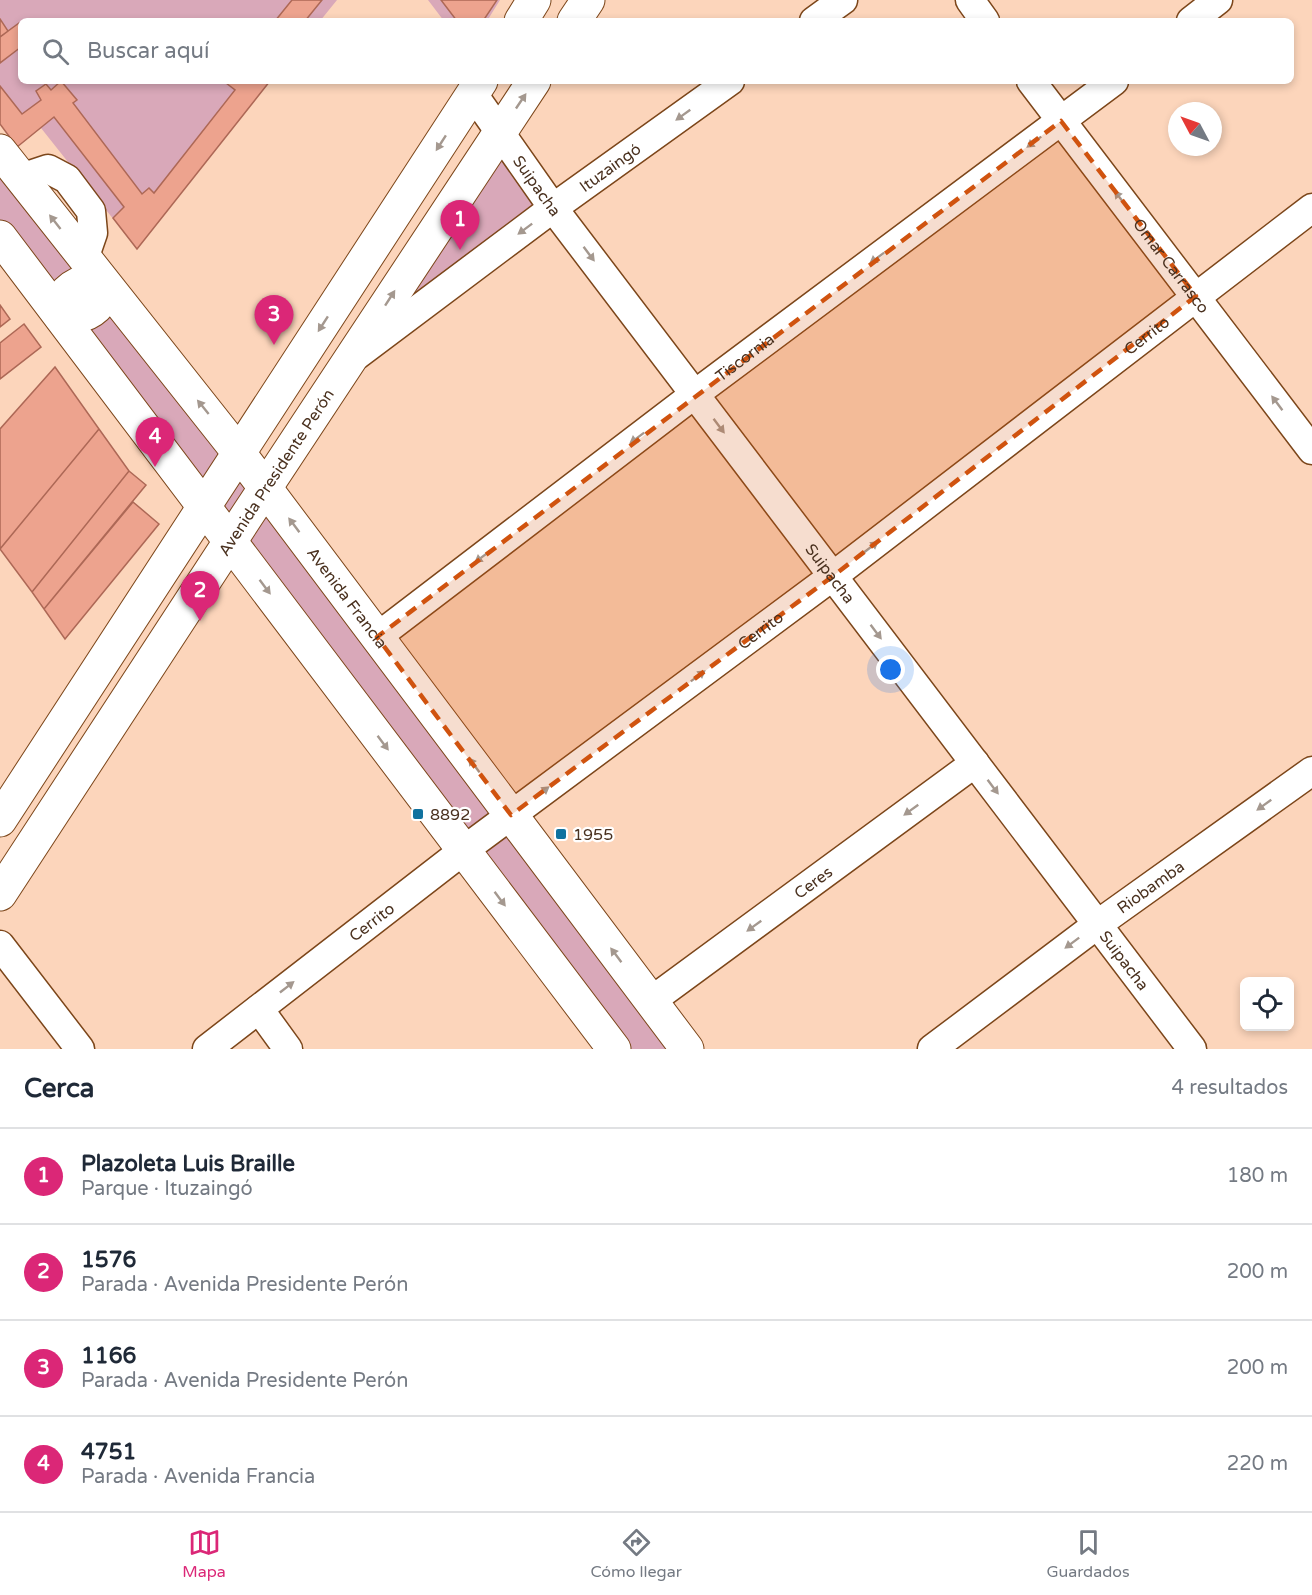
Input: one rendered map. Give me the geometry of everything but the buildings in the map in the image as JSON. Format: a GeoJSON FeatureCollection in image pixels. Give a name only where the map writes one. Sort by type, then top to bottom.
{"type":"FeatureCollection","features":[{"type":"Feature","properties":{"kind":"main road"},"geometry":{"type":"LineString","coordinates":[[523,18],[534,0]]}},
{"type":"Feature","properties":{"kind":"main road"},"geometry":{"type":"LineString","coordinates":[[576,18],[588,0]]}},
{"type":"Feature","properties":{"kind":"main road","name":"Avenida Presidente Perón"},"geometry":{"type":"LineString","coordinates":[[0,894],[265,487],[532,84]]}},
{"type":"Feature","properties":{"kind":"main road"},"geometry":{"type":"LineString","coordinates":[[0,820],[477,87]]}},
{"type":"Feature","properties":{"kind":"main road","name":"Avenida Francia"},"geometry":{"type":"LineString","coordinates":[[0,151],[239,453],[687,1049]]}},
{"type":"Feature","properties":{"kind":"main road"},"geometry":{"type":"LineString","coordinates":[[0,237],[464,850],[601,1045]]}},
{"type":"Feature","properties":{"kind":"main road"},"geometry":{"type":"LineString","coordinates":[[58,314],[60,299],[68,290],[77,283],[97,275]]}},
{"type":"Feature","properties":{"kind":"street"},"geometry":{"type":"LineString","coordinates":[[818,18],[843,0]]}},
{"type":"Feature","properties":{"kind":"street"},"geometry":{"type":"LineString","coordinates":[[969,0],[983,18]]}},
{"type":"Feature","properties":{"kind":"street"},"geometry":{"type":"LineString","coordinates":[[1195,18],[1218,0]]}},
{"type":"Feature","properties":{"kind":"street","name":"Ituzaingó"},"geometry":{"type":"LineString","coordinates":[[348,362],[553,208],[726,84]]}},
{"type":"Feature","properties":{"kind":"street","name":"Omar Carrasco"},"geometry":{"type":"LineString","coordinates":[[1033,84],[1312,450]]}},
{"type":"Feature","properties":{"kind":"street","name":"Tiscornia"},"geometry":{"type":"LineString","coordinates":[[377,637],[695,394],[1110,84]]}},
{"type":"Feature","properties":{"kind":"street","name":"Suipacha"},"geometry":{"type":"LineString","coordinates":[[477,87],[500,132],[553,208],[1192,1049]]}},
{"type":"Feature","properties":{"kind":"street","name":"Cerrito"},"geometry":{"type":"LineString","coordinates":[[207,1049],[464,850],[833,576],[1312,208]]}},
{"type":"Feature","properties":{"kind":"street","name":"Ceres"},"geometry":{"type":"LineString","coordinates":[[651,1002],[975,763]]}},
{"type":"Feature","properties":{"kind":"street","name":"Riobamba"},"geometry":{"type":"LineString","coordinates":[[932,1049],[1098,924],[1312,771]]}},
{"type":"Feature","properties":{"kind":"street"},"geometry":{"type":"LineString","coordinates":[[0,945],[80,1049]]}},
{"type":"Feature","properties":{"kind":"street"},"geometry":{"type":"LineString","coordinates":[[259,1009],[288,1049]]}},
{"type":"Feature","properties":{"kind":"highlighted area"},"geometry":{"type":"Polygon","coordinates":[[[1061,121],[1196,296],[833,576],[511,815],[377,637],[1061,121]]]}},
{"type":"Feature","properties":{"kind":"shaded area"},"geometry":{"type":"Polygon","coordinates":[[[0,0],[337,0],[322,18],[18,18],[18,84],[268,84],[137,249],[41,128],[0,124],[0,0]]]}},
{"type":"Feature","properties":{"kind":"shaded area"},"geometry":{"type":"Polygon","coordinates":[[[428,0],[500,0],[489,18],[442,18],[428,0]]]}},
{"type":"Feature","properties":{"kind":"shaded area"},"geometry":{"type":"Polygon","coordinates":[[[0,151],[687,1049],[614,1049],[0,237],[0,151]]]}},
{"type":"Feature","properties":{"kind":"shaded area"},"geometry":{"type":"Polygon","coordinates":[[[502,156],[538,207],[414,299],[411,294],[502,156]]]}},
{"type":"Feature","properties":{"kind":"place","name":"Plazoleta Luis Braille"},"geometry":{"type":"Point","coordinates":[460,250]}},
{"type":"Feature","properties":{"kind":"place","name":"1166"},"geometry":{"type":"Point","coordinates":[274,345]}},
{"type":"Feature","properties":{"kind":"place","name":"4751"},"geometry":{"type":"Point","coordinates":[155,467]}},
{"type":"Feature","properties":{"kind":"place","name":"1576"},"geometry":{"type":"Point","coordinates":[200,621]}},
{"type":"Feature","properties":{"kind":"place","name":"8892"},"geometry":{"type":"Point","coordinates":[418,814]}},
{"type":"Feature","properties":{"kind":"place","name":"1955"},"geometry":{"type":"Point","coordinates":[561,834]}}]}
